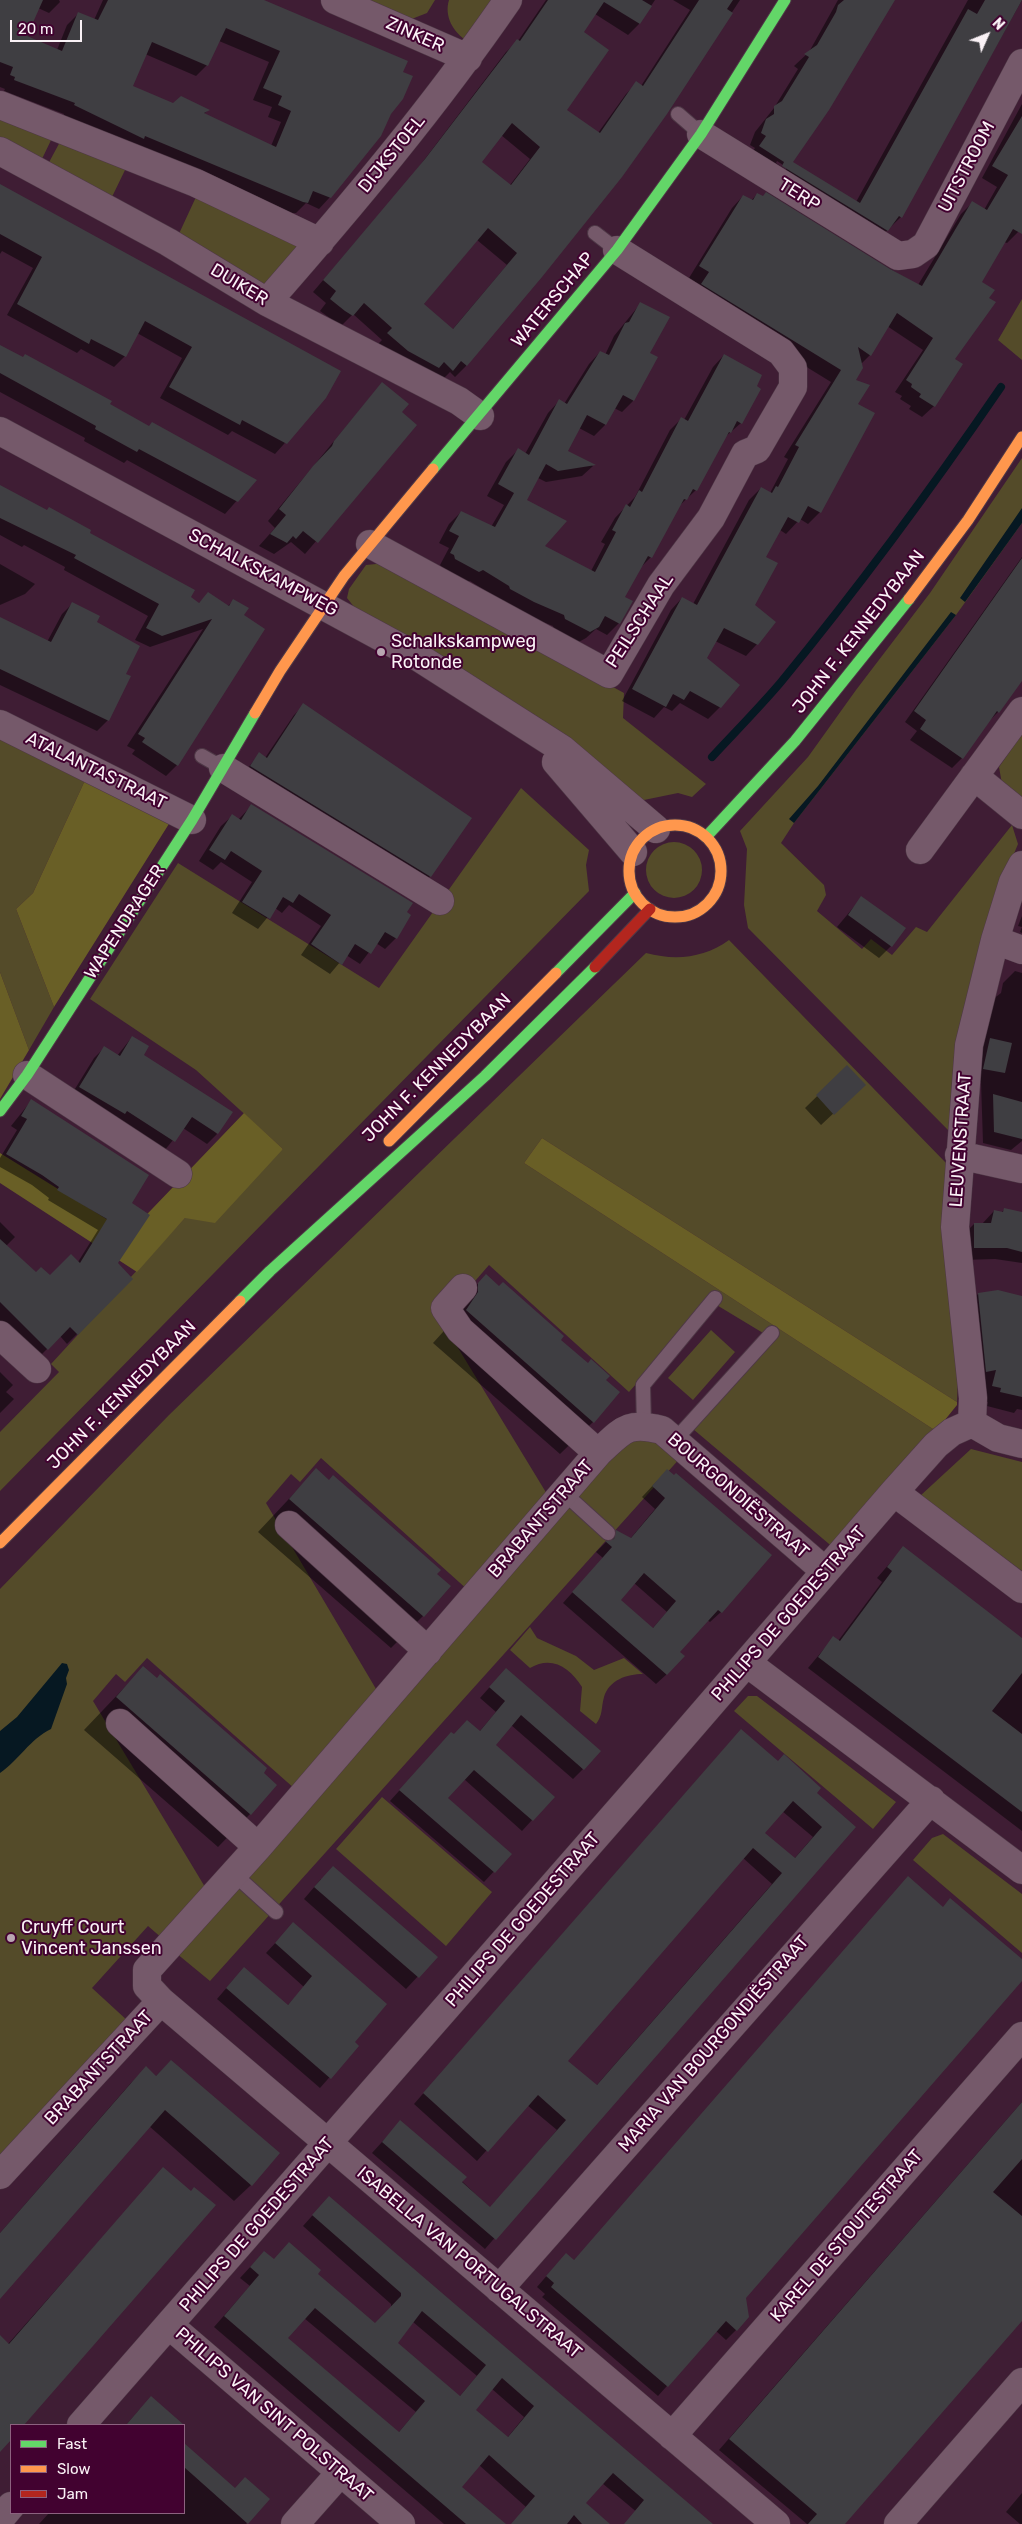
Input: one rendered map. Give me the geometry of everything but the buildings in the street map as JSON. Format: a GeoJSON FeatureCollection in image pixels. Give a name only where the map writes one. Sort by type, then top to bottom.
{"type":"FeatureCollection","features":[{"type":"Feature","properties":{"kind":"main road","name":"WATERSCHAP"},"geometry":{"type":"LineString","coordinates":[[324,604],[370,544],[480,416],[617,250],[701,134],[786,0]]}},
{"type":"Feature","properties":{"kind":"main road","name":"JOHN F. KENNEDYBAAN"},"geometry":{"type":"LineString","coordinates":[[706,837],[795,741],[893,620],[968,520],[1022,437]]}},
{"type":"Feature","properties":{"kind":"main road","name":"WAPENDRAGER"},"geometry":{"type":"LineString","coordinates":[[0,1111],[26,1075],[192,820],[213,762],[280,671],[324,604]]}},
{"type":"Feature","properties":{"kind":"main road"},"geometry":{"type":"LineString","coordinates":[[681,825],[695,829],[706,837],[716,851],[720,868],[718,885],[710,900],[696,911],[680,916],[664,915],[650,909],[635,893],[630,880],[629,866],[633,852],[643,838],[656,829],[681,825]]}},
{"type":"Feature","properties":{"kind":"main road","name":"JOHN F. KENNEDYBAAN"},"geometry":{"type":"LineString","coordinates":[[379,1152],[635,893]]}},
{"type":"Feature","properties":{"kind":"main road","name":"JOHN F. KENNEDYBAAN"},"geometry":{"type":"LineString","coordinates":[[0,1543],[270,1271],[485,1076],[626,936],[650,909]]}},
{"type":"Feature","properties":{"kind":"main road","name":"JOHN F. KENNEDYBAAN"},"geometry":{"type":"LineString","coordinates":[[270,1271],[306,1226],[346,1186]]}},
{"type":"Feature","properties":{"kind":"street","name":"ZINKER"},"geometry":{"type":"LineString","coordinates":[[335,0],[468,58]]}},
{"type":"Feature","properties":{"kind":"street","name":"DIJKSTOEL"},"geometry":{"type":"LineString","coordinates":[[267,302],[320,242],[468,58],[508,0]]}},
{"type":"Feature","properties":{"kind":"street","name":"UITSTROOM"},"geometry":{"type":"LineString","coordinates":[[898,256],[913,254],[926,245],[1022,63]]}},
{"type":"Feature","properties":{"kind":"street"},"geometry":{"type":"LineString","coordinates":[[0,105],[196,183],[320,242]]}},
{"type":"Feature","properties":{"kind":"street","name":"TERP"},"geometry":{"type":"LineString","coordinates":[[701,134],[898,256]]}},
{"type":"Feature","properties":{"kind":"street","name":"DUIKER"},"geometry":{"type":"LineString","coordinates":[[0,151],[168,242],[267,302],[459,401],[480,416]]}},
{"type":"Feature","properties":{"kind":"street","name":"PEILSCHAAL"},"geometry":{"type":"LineString","coordinates":[[370,544],[609,674],[661,585],[711,518],[745,454],[757,449],[793,387],[793,368],[781,352],[617,250]]}},
{"type":"Feature","properties":{"kind":"street","name":"SCHALKSKAMPWEG"},"geometry":{"type":"LineString","coordinates":[[0,431],[324,604],[443,672],[562,749],[656,829]]}},
{"type":"Feature","properties":{"kind":"street"},"geometry":{"type":"LineString","coordinates":[[920,850],[1022,711]]}},
{"type":"Feature","properties":{"kind":"street","name":"ATALANTASTRAAT"},"geometry":{"type":"LineString","coordinates":[[0,724],[192,820]]}},
{"type":"Feature","properties":{"kind":"street","name":"SCHALKSKAMPWEG"},"geometry":{"type":"LineString","coordinates":[[521,724],[574,782],[633,852]]}},
{"type":"Feature","properties":{"kind":"street"},"geometry":{"type":"LineString","coordinates":[[213,762],[440,900]]}},
{"type":"Feature","properties":{"kind":"street"},"geometry":{"type":"LineString","coordinates":[[974,776],[1022,815]]}},
{"type":"Feature","properties":{"kind":"street","name":"LEUVENSTRAAT"},"geometry":{"type":"LineString","coordinates":[[972,1423],[973,1398],[955,1226],[968,1045],[995,940],[1013,882],[1022,865]]}},
{"type":"Feature","properties":{"kind":"street"},"geometry":{"type":"LineString","coordinates":[[995,940],[1022,950]]}},
{"type":"Feature","properties":{"kind":"street"},"geometry":{"type":"LineString","coordinates":[[26,1075],[178,1174]]}},
{"type":"Feature","properties":{"kind":"street"},"geometry":{"type":"LineString","coordinates":[[959,1155],[1022,1169]]}},
{"type":"Feature","properties":{"kind":"street","name":"BRABANTSTRAAT"},"geometry":{"type":"LineString","coordinates":[[0,2175],[161,2002],[147,1986],[147,1970],[258,1847],[598,1453],[460,1330],[446,1308],[463,1288]]}},
{"type":"Feature","properties":{"kind":"street"},"geometry":{"type":"LineString","coordinates":[[0,1335],[37,1369]]}},
{"type":"Feature","properties":{"kind":"street"},"geometry":{"type":"LineString","coordinates":[[972,1423],[998,1438],[1022,1444]]}},
{"type":"Feature","properties":{"kind":"street","name":"PHILIPS DE GOEDESTRAAT"},"geometry":{"type":"LineString","coordinates":[[83,2424],[894,1492],[936,1445],[952,1432],[972,1423]]}},
{"type":"Feature","properties":{"kind":"street"},"geometry":{"type":"LineString","coordinates":[[598,1453],[625,1428],[644,1425]]}},
{"type":"Feature","properties":{"kind":"street","name":"BOURGONDIËSTRAAT"},"geometry":{"type":"LineString","coordinates":[[644,1425],[662,1430],[675,1440],[825,1571]]}},
{"type":"Feature","properties":{"kind":"street"},"geometry":{"type":"LineString","coordinates":[[894,1492],[1022,1589]]}},
{"type":"Feature","properties":{"kind":"street"},"geometry":{"type":"LineString","coordinates":[[288,1525],[428,1651]]}},
{"type":"Feature","properties":{"kind":"street"},"geometry":{"type":"LineString","coordinates":[[747,1663],[1022,1870]]}},
{"type":"Feature","properties":{"kind":"street"},"geometry":{"type":"LineString","coordinates":[[120,1723],[258,1847]]}},
{"type":"Feature","properties":{"kind":"street","name":"MARIA VAN BOURGONDIËSTRAAT"},"geometry":{"type":"LineString","coordinates":[[498,2289],[931,1800]]}},
{"type":"Feature","properties":{"kind":"street","name":"ISABELLA VAN PORTUGALSTRAAT"},"geometry":{"type":"LineString","coordinates":[[161,2002],[776,2524]]}},
{"type":"Feature","properties":{"kind":"street","name":"KAREL DE STOUTESTRAAT"},"geometry":{"type":"LineString","coordinates":[[672,2436],[1022,2036]]}},
{"type":"Feature","properties":{"kind":"street","name":"PHILIPS VAN SINT POLSTRAAT"},"geometry":{"type":"LineString","coordinates":[[170,2325],[401,2524]]}},
{"type":"Feature","properties":{"kind":"street"},"geometry":{"type":"LineString","coordinates":[[898,2524],[1022,2382]]}},
{"type":"Feature","properties":{"kind":"street"},"geometry":{"type":"LineString","coordinates":[[295,2524],[341,2472]]}},
{"type":"Feature","properties":{"kind":"street"},"geometry":{"type":"LineString","coordinates":[[0,2518],[10,2507]]}},
{"type":"Feature","properties":{"kind":"lane"},"geometry":{"type":"LineString","coordinates":[[678,114],[701,134]]}},
{"type":"Feature","properties":{"kind":"lane"},"geometry":{"type":"LineString","coordinates":[[595,232],[617,250]]}},
{"type":"Feature","properties":{"kind":"lane"},"geometry":{"type":"LineString","coordinates":[[644,1425],[643,1384],[715,1298]]}},
{"type":"Feature","properties":{"kind":"lane"},"geometry":{"type":"LineString","coordinates":[[675,1440],[772,1333]]}},
{"type":"Feature","properties":{"kind":"lane"},"geometry":{"type":"LineString","coordinates":[[564,1493],[608,1533]]}},
{"type":"Feature","properties":{"kind":"lane"},"geometry":{"type":"LineString","coordinates":[[234,1874],[276,1912]]}},
{"type":"Feature","properties":{"kind":"shaded area"},"geometry":{"type":"Polygon","coordinates":[[[363,0],[435,0],[427,13],[409,20],[363,0]]]}},
{"type":"Feature","properties":{"kind":"shaded area"},"geometry":{"type":"Polygon","coordinates":[[[449,0],[499,0],[467,41],[451,23],[448,12],[449,0]]]}},
{"type":"Feature","properties":{"kind":"shaded area"},"geometry":{"type":"Polygon","coordinates":[[[0,111],[54,134],[40,163],[0,141],[0,111]]]}},
{"type":"Feature","properties":{"kind":"shaded area"},"geometry":{"type":"Polygon","coordinates":[[[61,140],[126,168],[110,201],[47,166],[61,140]]]}},
{"type":"Feature","properties":{"kind":"shaded area"},"geometry":{"type":"Polygon","coordinates":[[[196,197],[301,244],[269,288],[177,238],[196,197]]]}},
{"type":"Feature","properties":{"kind":"shaded area"},"geometry":{"type":"Polygon","coordinates":[[[1022,299],[1022,360],[998,340],[1022,299]]]}},
{"type":"Feature","properties":{"kind":"shaded area"},"geometry":{"type":"Polygon","coordinates":[[[1022,458],[1022,523],[956,615],[794,823],[781,843],[824,885],[826,895],[817,911],[862,949],[871,939],[892,955],[916,927],[927,932],[1012,825],[1018,844],[999,890],[950,1132],[748,928],[744,905],[747,849],[740,831],[808,757],[930,593],[1022,458]]]}},
{"type":"Feature","properties":{"kind":"shaded area"},"geometry":{"type":"Polygon","coordinates":[[[386,563],[624,693],[623,718],[706,784],[692,797],[678,793],[639,801],[355,608],[347,598],[349,589],[366,565],[386,563]]]}},
{"type":"Feature","properties":{"kind":"shaded area"},"geometry":{"type":"Polygon","coordinates":[[[0,733],[87,776],[33,893],[16,909],[54,1007],[29,1050],[0,972],[0,733]]]}},
{"type":"Feature","properties":{"kind":"shaded area"},"geometry":{"type":"Polygon","coordinates":[[[1022,734],[1022,803],[1002,784],[999,767],[1022,734]]]}},
{"type":"Feature","properties":{"kind":"shaded area"},"geometry":{"type":"Polygon","coordinates":[[[87,776],[172,819],[54,1007],[16,909],[33,893],[87,776]]]}},
{"type":"Feature","properties":{"kind":"shaded area"},"geometry":{"type":"Polygon","coordinates":[[[521,788],[589,850],[586,865],[589,891],[0,1491],[0,1432],[59,1372],[51,1364],[185,1218],[283,1149],[196,1070],[90,999],[178,863],[379,988],[521,788]]]}},
{"type":"Feature","properties":{"kind":"shaded area"},"geometry":{"type":"Polygon","coordinates":[[[669,842],[679,842],[694,850],[700,859],[702,870],[700,881],[694,890],[679,898],[669,898],[658,893],[651,886],[646,875],[646,865],[651,854],[658,847],[669,842]]]}},
{"type":"Feature","properties":{"kind":"shaded area"},"geometry":{"type":"Polygon","coordinates":[[[729,940],[946,1163],[958,1377],[957,1402],[542,1138],[524,1163],[936,1431],[835,1549],[693,1429],[773,1339],[710,1301],[629,1392],[489,1265],[469,1288],[435,1310],[550,1499],[469,1591],[321,1458],[300,1482],[291,1474],[266,1503],[379,1694],[295,1789],[147,1658],[125,1682],[116,1674],[93,1701],[208,1892],[163,1939],[148,1926],[92,1988],[129,2022],[0,2162],[0,1589],[169,1415],[646,953],[668,957],[689,956],[710,951],[729,940]]]}},
{"type":"Feature","properties":{"kind":"shaded area"},"geometry":{"type":"Polygon","coordinates":[[[0,972],[29,1050],[0,1099],[0,972]]]}},
{"type":"Feature","properties":{"kind":"shaded area"},"geometry":{"type":"Polygon","coordinates":[[[244,1113],[283,1149],[215,1223],[185,1218],[137,1272],[0,1183],[0,1153],[129,1233],[244,1113]]]}},
{"type":"Feature","properties":{"kind":"shaded area"},"geometry":{"type":"Polygon","coordinates":[[[542,1138],[957,1402],[957,1405],[936,1431],[524,1163],[542,1138]]]}},
{"type":"Feature","properties":{"kind":"shaded area"},"geometry":{"type":"Polygon","coordinates":[[[711,1330],[735,1352],[693,1400],[668,1378],[711,1330]]]}},
{"type":"Feature","properties":{"kind":"shaded area"},"geometry":{"type":"Polygon","coordinates":[[[644,1432],[682,1456],[210,1981],[176,1953],[622,1446],[644,1432]]]}},
{"type":"Feature","properties":{"kind":"shaded area"},"geometry":{"type":"Polygon","coordinates":[[[971,1449],[1022,1462],[1022,1571],[920,1496],[971,1449]]]}},
{"type":"Feature","properties":{"kind":"shaded area"},"geometry":{"type":"Polygon","coordinates":[[[530,1627],[537,1638],[576,1656],[594,1670],[624,1658],[643,1674],[619,1679],[610,1686],[606,1691],[601,1714],[596,1724],[580,1711],[582,1687],[572,1674],[560,1665],[553,1663],[538,1664],[530,1668],[510,1650],[530,1627]]]}},
{"type":"Feature","properties":{"kind":"shaded area"},"geometry":{"type":"Polygon","coordinates":[[[748,1696],[757,1696],[896,1802],[873,1829],[734,1711],[748,1696]]]}},
{"type":"Feature","properties":{"kind":"shaded area"},"geometry":{"type":"Polygon","coordinates":[[[382,1797],[492,1892],[446,1946],[336,1849],[382,1797]]]}},
{"type":"Feature","properties":{"kind":"shaded area"},"geometry":{"type":"Polygon","coordinates":[[[943,1834],[1022,1894],[1022,1953],[913,1860],[932,1838],[943,1834]]]}},
{"type":"Feature","properties":{"kind":"water"},"geometry":{"type":"Polygon","coordinates":[[[1022,508],[1022,523],[965,602],[960,598],[1022,508]]]}},
{"type":"Feature","properties":{"kind":"water"},"geometry":{"type":"Polygon","coordinates":[[[951,612],[956,615],[794,823],[789,819],[818,786],[951,612]]]}},
{"type":"Feature","properties":{"kind":"water"},"geometry":{"type":"Polygon","coordinates":[[[62,1663],[67,1664],[69,1670],[66,1678],[67,1684],[51,1729],[37,1738],[0,1773],[0,1731],[17,1717],[62,1663]]]}},
{"type":"Feature","properties":{"kind":"waterway"},"geometry":{"type":"LineString","coordinates":[[712,757],[756,711],[839,610],[922,500],[1001,387]]}},
{"type":"Feature","properties":{"kind":"traffic: fast"},"geometry":{"type":"LineString","coordinates":[[433,469],[617,250],[701,134],[785,0]]}},
{"type":"Feature","properties":{"kind":"traffic: fast"},"geometry":{"type":"LineString","coordinates":[[706,837],[795,741],[909,599]]}},
{"type":"Feature","properties":{"kind":"traffic: fast"},"geometry":{"type":"LineString","coordinates":[[0,1111],[27,1075],[192,820],[255,713]]}},
{"type":"Feature","properties":{"kind":"traffic: fast"},"geometry":{"type":"LineString","coordinates":[[556,973],[635,893]]}},
{"type":"Feature","properties":{"kind":"traffic: fast"},"geometry":{"type":"LineString","coordinates":[[240,1301],[270,1271],[485,1076],[595,967]]}},
{"type":"Feature","properties":{"kind":"traffic: slow"},"geometry":{"type":"LineString","coordinates":[[909,599],[968,520],[1022,437]]}},
{"type":"Feature","properties":{"kind":"traffic: slow"},"geometry":{"type":"LineString","coordinates":[[255,713],[280,671],[344,576],[433,469]]}},
{"type":"Feature","properties":{"kind":"traffic: slow"},"geometry":{"type":"LineString","coordinates":[[675,825],[692,829],[707,839],[717,854],[721,871],[717,888],[707,903],[692,913],[675,917],[658,913],[643,903],[633,888],[629,871],[633,854],[643,839],[658,829],[675,825]]}},
{"type":"Feature","properties":{"kind":"traffic: slow"},"geometry":{"type":"LineString","coordinates":[[389,1141],[556,973]]}},
{"type":"Feature","properties":{"kind":"traffic: slow"},"geometry":{"type":"LineString","coordinates":[[0,1543],[240,1301]]}},
{"type":"Feature","properties":{"kind":"traffic: jam"},"geometry":{"type":"LineString","coordinates":[[595,967],[650,909]]}},
{"type":"Feature","properties":{"kind":"place","name":"Schalkskampweg Rotonde"},"geometry":{"type":"Point","coordinates":[381,652]}},
{"type":"Feature","properties":{"kind":"place","name":"Cruyff Court Vincent Janssen"},"geometry":{"type":"Point","coordinates":[11,1938]}}]}
